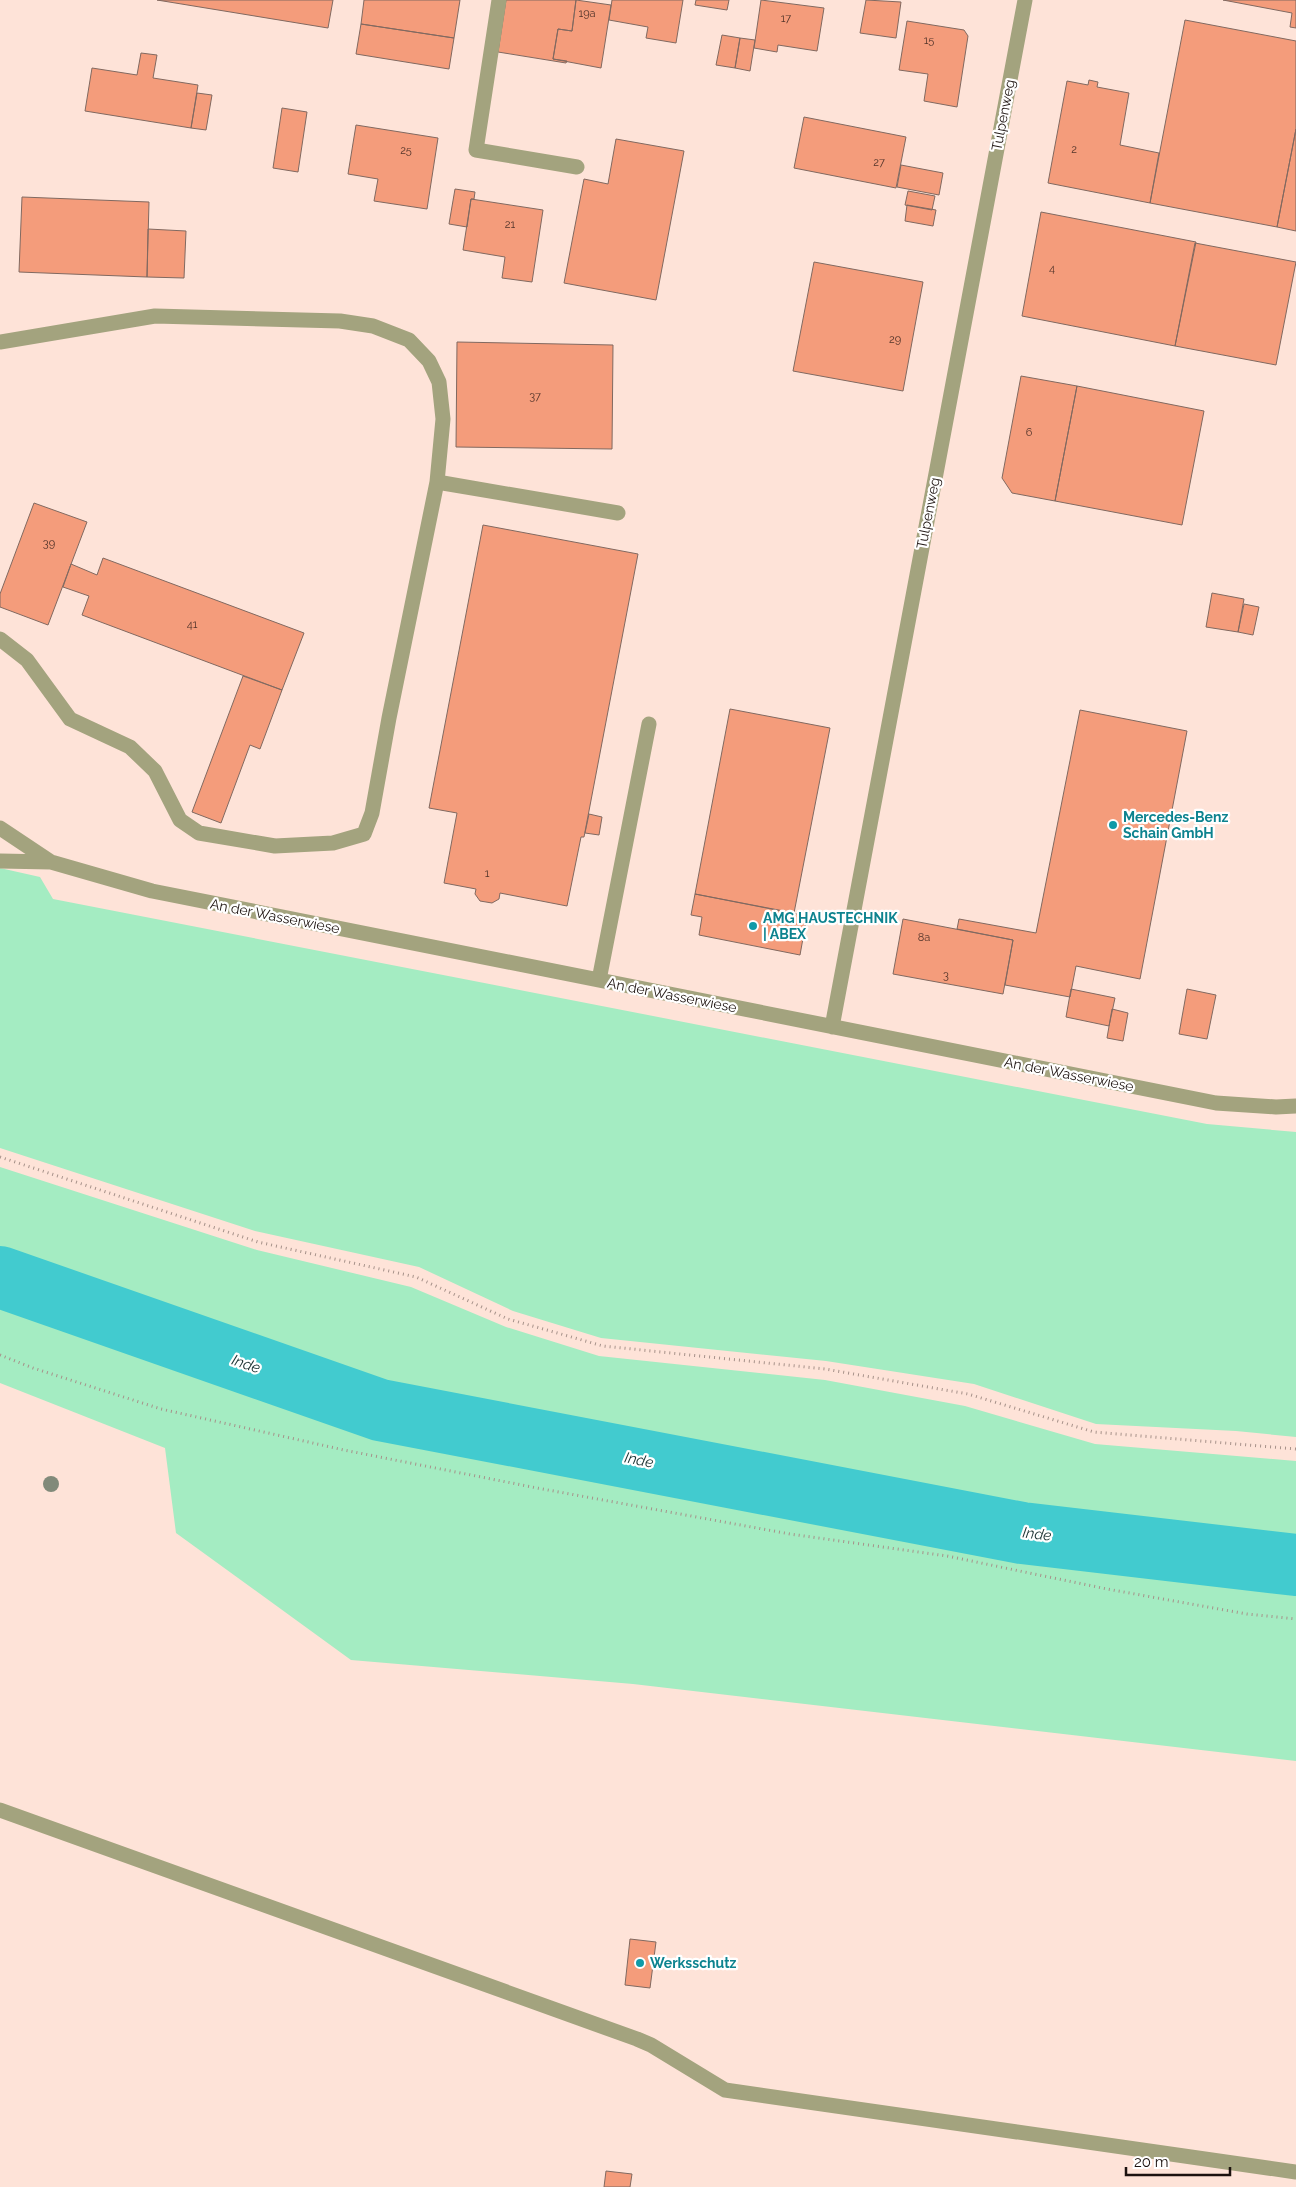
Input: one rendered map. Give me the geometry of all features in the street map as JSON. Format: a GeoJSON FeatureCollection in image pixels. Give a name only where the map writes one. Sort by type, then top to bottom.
{"type":"FeatureCollection","features":[{"type":"Feature","properties":{"kind":"street"},"geometry":{"type":"LineString","coordinates":[[499,0],[476,150],[577,167]]}},
{"type":"Feature","properties":{"kind":"street","name":"Tulpenweg"},"geometry":{"type":"LineString","coordinates":[[832,1027],[1025,0]]}},
{"type":"Feature","properties":{"kind":"street"},"geometry":{"type":"LineString","coordinates":[[0,342],[155,316],[340,321],[373,326],[409,340],[429,361],[439,382],[443,418],[437,482],[389,718],[372,813],[364,834],[333,843],[275,846],[199,833],[180,820],[155,771],[130,747],[70,719],[27,660],[0,639]]}},
{"type":"Feature","properties":{"kind":"street"},"geometry":{"type":"LineString","coordinates":[[437,482],[618,513]]}},
{"type":"Feature","properties":{"kind":"street"},"geometry":{"type":"LineString","coordinates":[[598,980],[649,724]]}},
{"type":"Feature","properties":{"kind":"street","name":"An der Wasserwiese"},"geometry":{"type":"LineString","coordinates":[[0,828],[51,862]]}},
{"type":"Feature","properties":{"kind":"street","name":"An der Wasserwiese"},"geometry":{"type":"LineString","coordinates":[[0,861],[51,862],[152,891],[1216,1103],[1276,1107],[1296,1106]]}},
{"type":"Feature","properties":{"kind":"street"},"geometry":{"type":"LineString","coordinates":[[0,1810],[644,2042],[725,2090],[1296,2172]]}},
{"type":"Feature","properties":{"kind":"path"},"geometry":{"type":"LineString","coordinates":[[0,1157],[258,1242],[416,1277],[508,1319],[603,1346],[825,1369],[968,1394],[1094,1432],[1296,1449]]}},
{"type":"Feature","properties":{"kind":"path"},"geometry":{"type":"LineString","coordinates":[[0,1355],[33,1368],[161,1409],[354,1452],[537,1488],[790,1534],[947,1556],[1228,1611],[1296,1619]]}},
{"type":"Feature","properties":{"kind":"green space"},"geometry":{"type":"Polygon","coordinates":[[[0,868],[40,877],[53,899],[1207,1124],[1296,1132],[1296,1437],[1236,1431],[1096,1424],[974,1384],[826,1361],[601,1338],[513,1311],[419,1267],[255,1231],[0,1148],[0,868]]]}},
{"type":"Feature","properties":{"kind":"green space"},"geometry":{"type":"Polygon","coordinates":[[[0,1167],[257,1250],[411,1287],[506,1327],[599,1356],[825,1380],[965,1406],[1095,1444],[1296,1461],[1296,1761],[633,1684],[351,1660],[176,1533],[165,1448],[0,1383],[0,1167]]]}},
{"type":"Feature","properties":{"kind":"building"},"geometry":{"type":"Polygon","coordinates":[[[157,0],[333,0],[328,28],[157,0]]]}},
{"type":"Feature","properties":{"kind":"building"},"geometry":{"type":"Polygon","coordinates":[[[364,0],[460,0],[454,38],[361,24],[364,0]]]}},
{"type":"Feature","properties":{"kind":"building"},"geometry":{"type":"Polygon","coordinates":[[[506,0],[576,0],[572,31],[558,29],[553,59],[567,61],[566,63],[498,52],[506,0]]]}},
{"type":"Feature","properties":{"kind":"building"},"geometry":{"type":"Polygon","coordinates":[[[576,0],[611,5],[601,68],[553,59],[558,29],[572,31],[576,0]]]}},
{"type":"Feature","properties":{"kind":"building"},"geometry":{"type":"Polygon","coordinates":[[[612,0],[683,0],[676,43],[646,38],[648,27],[609,20],[612,0]]]}},
{"type":"Feature","properties":{"kind":"building"},"geometry":{"type":"Polygon","coordinates":[[[696,0],[729,0],[727,10],[695,5],[696,0]]]}},
{"type":"Feature","properties":{"kind":"building"},"geometry":{"type":"Polygon","coordinates":[[[761,0],[824,8],[817,51],[778,45],[777,52],[754,48],[761,0]]]}},
{"type":"Feature","properties":{"kind":"building"},"geometry":{"type":"Polygon","coordinates":[[[866,0],[901,2],[896,38],[860,33],[866,0]]]}},
{"type":"Feature","properties":{"kind":"building"},"geometry":{"type":"Polygon","coordinates":[[[1223,0],[1296,0],[1296,28],[1290,27],[1292,13],[1223,0]]]}},
{"type":"Feature","properties":{"kind":"building"},"geometry":{"type":"Polygon","coordinates":[[[1185,20],[1296,41],[1296,129],[1277,227],[1150,203],[1185,20]]]}},
{"type":"Feature","properties":{"kind":"building"},"geometry":{"type":"Polygon","coordinates":[[[907,21],[964,30],[968,36],[957,107],[924,101],[928,74],[899,70],[907,21]]]}},
{"type":"Feature","properties":{"kind":"building"},"geometry":{"type":"Polygon","coordinates":[[[361,24],[454,38],[449,69],[356,54],[361,24]]]}},
{"type":"Feature","properties":{"kind":"building"},"geometry":{"type":"Polygon","coordinates":[[[722,35],[740,38],[735,68],[716,65],[722,35]]]}},
{"type":"Feature","properties":{"kind":"building"},"geometry":{"type":"Polygon","coordinates":[[[740,38],[755,40],[750,71],[735,68],[740,38]]]}},
{"type":"Feature","properties":{"kind":"building"},"geometry":{"type":"Polygon","coordinates":[[[141,53],[157,55],[153,78],[198,85],[191,128],[85,111],[92,68],[137,75],[141,53]]]}},
{"type":"Feature","properties":{"kind":"building"},"geometry":{"type":"Polygon","coordinates":[[[1089,80],[1098,82],[1097,87],[1129,93],[1120,145],[1159,153],[1150,203],[1048,183],[1067,81],[1088,85],[1089,80]]]}},
{"type":"Feature","properties":{"kind":"building"},"geometry":{"type":"Polygon","coordinates":[[[197,93],[212,95],[206,130],[191,128],[197,93]]]}},
{"type":"Feature","properties":{"kind":"building"},"geometry":{"type":"Polygon","coordinates":[[[282,108],[307,112],[298,172],[273,168],[282,108]]]}},
{"type":"Feature","properties":{"kind":"building"},"geometry":{"type":"Polygon","coordinates":[[[804,117],[906,137],[896,188],[794,168],[804,117]]]}},
{"type":"Feature","properties":{"kind":"building"},"geometry":{"type":"Polygon","coordinates":[[[356,125],[438,138],[427,209],[374,201],[378,179],[348,174],[356,125]]]}},
{"type":"Feature","properties":{"kind":"building"},"geometry":{"type":"Polygon","coordinates":[[[1296,129],[1296,231],[1277,227],[1296,129]]]}},
{"type":"Feature","properties":{"kind":"building"},"geometry":{"type":"Polygon","coordinates":[[[616,139],[684,151],[656,300],[564,283],[584,179],[608,184],[616,139]]]}},
{"type":"Feature","properties":{"kind":"building"},"geometry":{"type":"Polygon","coordinates":[[[901,165],[943,173],[939,195],[897,187],[901,165]]]}},
{"type":"Feature","properties":{"kind":"building"},"geometry":{"type":"Polygon","coordinates":[[[455,189],[475,192],[474,199],[471,199],[467,227],[449,224],[455,189]]]}},
{"type":"Feature","properties":{"kind":"building"},"geometry":{"type":"Polygon","coordinates":[[[908,191],[935,196],[932,210],[905,205],[908,191]]]}},
{"type":"Feature","properties":{"kind":"building"},"geometry":{"type":"Polygon","coordinates":[[[22,197],[149,202],[147,277],[19,272],[22,197]]]}},
{"type":"Feature","properties":{"kind":"building"},"geometry":{"type":"Polygon","coordinates":[[[471,199],[543,210],[532,282],[502,278],[505,257],[463,250],[471,199]]]}},
{"type":"Feature","properties":{"kind":"building"},"geometry":{"type":"Polygon","coordinates":[[[907,205],[936,210],[933,226],[905,221],[907,205]]]}},
{"type":"Feature","properties":{"kind":"building"},"geometry":{"type":"Polygon","coordinates":[[[1041,212],[1196,242],[1175,346],[1022,316],[1041,212]]]}},
{"type":"Feature","properties":{"kind":"building"},"geometry":{"type":"Polygon","coordinates":[[[148,229],[186,231],[184,278],[147,277],[148,229]]]}},
{"type":"Feature","properties":{"kind":"building"},"geometry":{"type":"Polygon","coordinates":[[[1195,243],[1296,262],[1276,365],[1175,346],[1195,243]]]}},
{"type":"Feature","properties":{"kind":"building"},"geometry":{"type":"Polygon","coordinates":[[[814,262],[923,282],[903,391],[793,371],[814,262]]]}},
{"type":"Feature","properties":{"kind":"building"},"geometry":{"type":"Polygon","coordinates":[[[457,342],[613,345],[612,449],[456,447],[457,342]]]}},
{"type":"Feature","properties":{"kind":"building"},"geometry":{"type":"Polygon","coordinates":[[[1021,376],[1077,386],[1055,501],[1012,493],[1002,478],[1021,376]]]}},
{"type":"Feature","properties":{"kind":"building"},"geometry":{"type":"Polygon","coordinates":[[[1077,386],[1204,411],[1182,525],[1055,501],[1077,386]]]}},
{"type":"Feature","properties":{"kind":"building"},"geometry":{"type":"Polygon","coordinates":[[[34,503],[87,522],[48,625],[0,607],[0,594],[34,503]]]}},
{"type":"Feature","properties":{"kind":"building"},"geometry":{"type":"Polygon","coordinates":[[[483,525],[638,554],[584,837],[581,837],[567,906],[500,893],[499,899],[492,903],[480,901],[475,894],[476,889],[444,883],[457,813],[429,808],[483,525]]]}},
{"type":"Feature","properties":{"kind":"building"},"geometry":{"type":"Polygon","coordinates":[[[103,558],[304,633],[282,690],[82,615],[89,596],[63,587],[71,564],[97,575],[103,558]]]}},
{"type":"Feature","properties":{"kind":"building"},"geometry":{"type":"Polygon","coordinates":[[[1212,593],[1244,599],[1238,632],[1206,627],[1212,593]]]}},
{"type":"Feature","properties":{"kind":"building"},"geometry":{"type":"Polygon","coordinates":[[[1244,604],[1259,607],[1253,635],[1238,632],[1244,604]]]}},
{"type":"Feature","properties":{"kind":"building"},"geometry":{"type":"Polygon","coordinates":[[[243,676],[282,690],[260,749],[250,745],[221,823],[192,812],[243,676]]]}},
{"type":"Feature","properties":{"kind":"building"},"geometry":{"type":"Polygon","coordinates":[[[730,709],[830,728],[794,913],[695,894],[730,709]]]}},
{"type":"Feature","properties":{"kind":"building","name":"Mercedes-Benz Schain GmbH"},"geometry":{"type":"Polygon","coordinates":[[[1080,710],[1187,731],[1140,979],[1076,966],[1070,997],[1005,985],[1013,940],[957,929],[959,919],[1036,933],[1080,710]]]}},
{"type":"Feature","properties":{"kind":"building"},"geometry":{"type":"Polygon","coordinates":[[[589,814],[602,817],[599,835],[585,833],[589,814]]]}},
{"type":"Feature","properties":{"kind":"building","name":"AMG HAUSTECHNIK | ABEX"},"geometry":{"type":"Polygon","coordinates":[[[695,894],[807,916],[800,955],[699,935],[702,917],[691,915],[695,894]]]}},
{"type":"Feature","properties":{"kind":"building"},"geometry":{"type":"Polygon","coordinates":[[[903,919],[1013,940],[1003,994],[893,974],[903,919]]]}},
{"type":"Feature","properties":{"kind":"building"},"geometry":{"type":"Polygon","coordinates":[[[1071,989],[1115,998],[1109,1026],[1066,1017],[1071,989]]]}},
{"type":"Feature","properties":{"kind":"building"},"geometry":{"type":"Polygon","coordinates":[[[1187,989],[1216,995],[1207,1039],[1179,1034],[1187,989]]]}},
{"type":"Feature","properties":{"kind":"building"},"geometry":{"type":"Polygon","coordinates":[[[1112,1009],[1128,1013],[1123,1041],[1107,1038],[1112,1009]]]}},
{"type":"Feature","properties":{"kind":"building","name":"Werksschutz"},"geometry":{"type":"Polygon","coordinates":[[[630,1939],[656,1942],[650,1988],[625,1985],[630,1939]]]}},
{"type":"Feature","properties":{"kind":"building"},"geometry":{"type":"Polygon","coordinates":[[[606,2171],[632,2174],[630,2187],[604,2187],[606,2171]]]}},
{"type":"Feature","properties":{"kind":"waterway","name":"Inde"},"geometry":{"type":"LineString","coordinates":[[0,1277],[380,1410],[1022,1533],[1296,1565]]}},
{"type":"Feature","properties":{"kind":"place","name":"Mercedes-Benz Schain GmbH"},"geometry":{"type":"Point","coordinates":[1113,825]}},
{"type":"Feature","properties":{"kind":"place","name":"AMG HAUSTECHNIK | ABEX"},"geometry":{"type":"Point","coordinates":[753,926]}},
{"type":"Feature","properties":{"kind":"place","name":"Werksschutz"},"geometry":{"type":"Point","coordinates":[640,1963]}}]}
